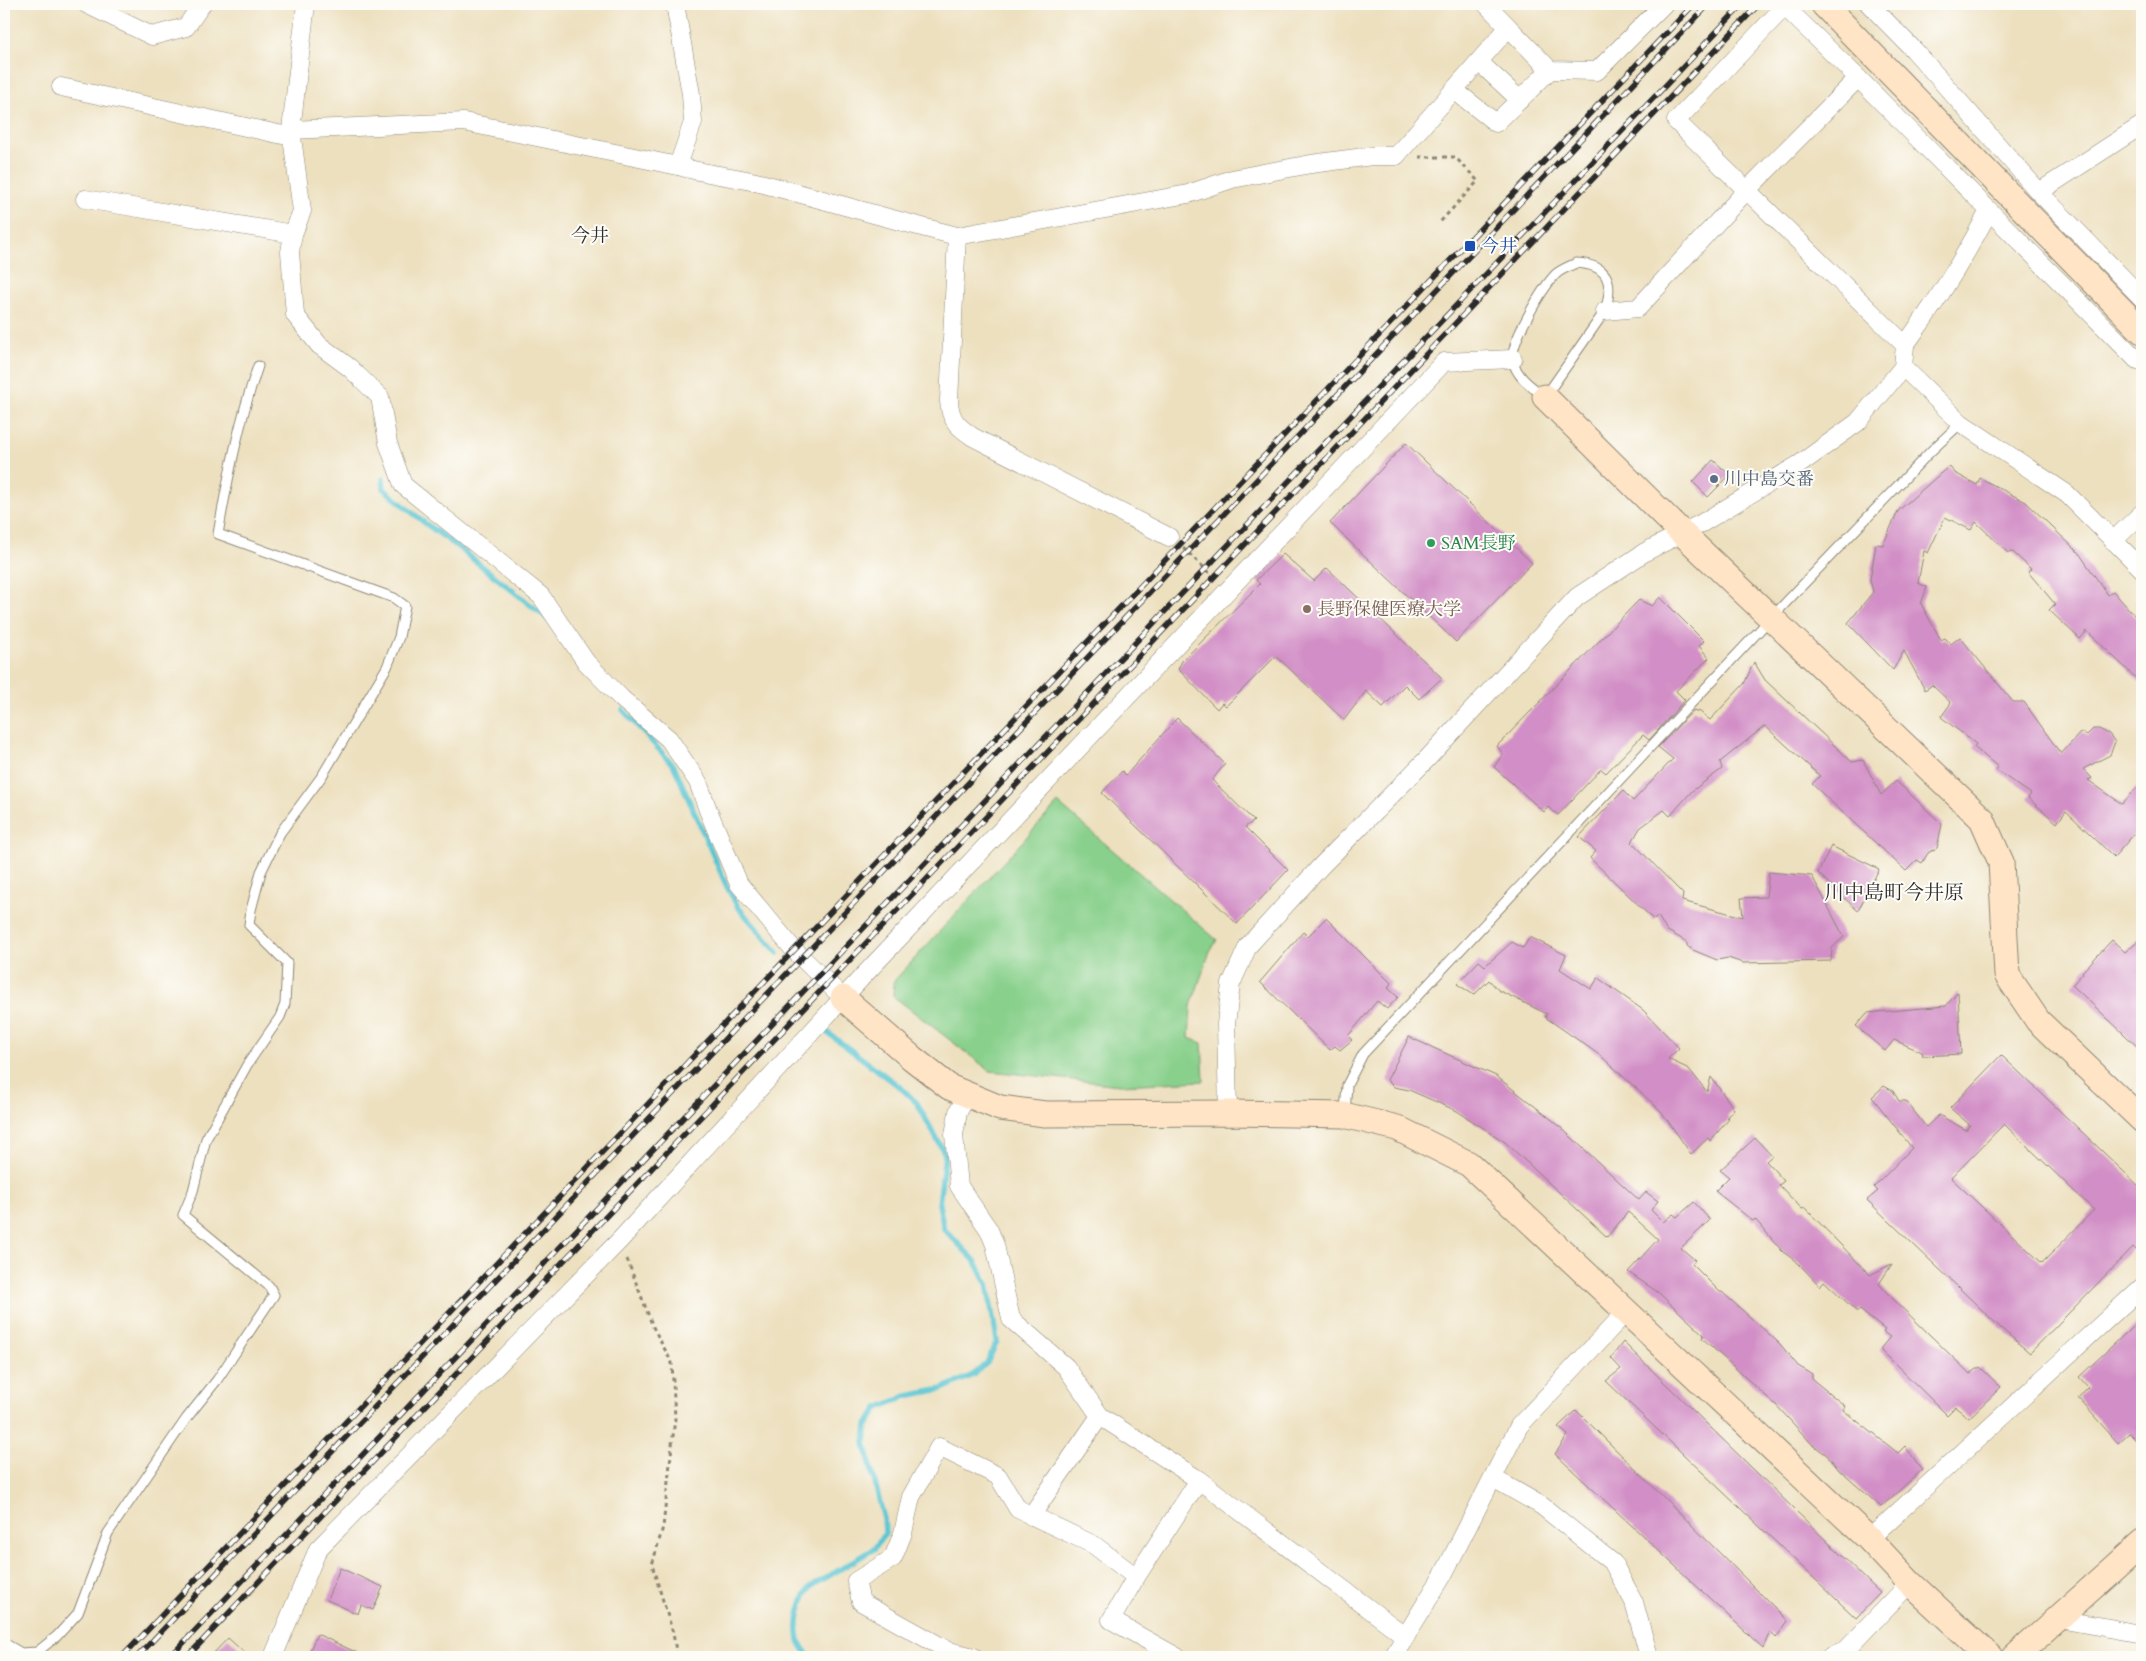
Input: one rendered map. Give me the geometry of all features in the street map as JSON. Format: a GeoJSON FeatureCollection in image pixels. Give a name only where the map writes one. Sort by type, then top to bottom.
{"type":"FeatureCollection","features":[{"type":"Feature","properties":{"kind":"street"},"geometry":{"type":"LineString","coordinates":[[86,4],[152,36],[186,27],[201,4]]}},
{"type":"Feature","properties":{"kind":"street"},"geometry":{"type":"LineString","coordinates":[[306,4],[291,134],[302,211],[293,234],[290,252],[295,315],[318,345],[350,368],[380,397],[388,443],[403,485],[541,596],[586,662],[622,699],[669,740],[698,782],[740,884],[794,950],[844,998],[912,1058],[949,1087],[1000,1108],[1045,1114],[1228,1112],[1344,1115],[1397,1128],[1469,1164],[1869,1539],[1910,1583],[1990,1657]]}},
{"type":"Feature","properties":{"kind":"street"},"geometry":{"type":"LineString","coordinates":[[674,4],[691,94],[693,122],[678,166]]}},
{"type":"Feature","properties":{"kind":"street"},"geometry":{"type":"LineString","coordinates":[[1486,4],[1550,70],[1597,71],[1664,4]]}},
{"type":"Feature","properties":{"kind":"street"},"geometry":{"type":"LineString","coordinates":[[1869,4],[1914,50],[2039,192],[2142,298]]}},
{"type":"Feature","properties":{"kind":"street"},"geometry":{"type":"LineString","coordinates":[[1905,345],[1676,121],[1786,5],[2137,360],[2142,360]]}},
{"type":"Feature","properties":{"kind":"street"},"geometry":{"type":"LineString","coordinates":[[1824,5],[2142,331]]}},
{"type":"Feature","properties":{"kind":"street"},"geometry":{"type":"LineString","coordinates":[[61,88],[291,134],[464,122],[678,166],[705,174],[762,183],[883,218],[957,236],[1188,194],[1232,179],[1312,164],[1372,156],[1396,156],[1508,28]]}},
{"type":"Feature","properties":{"kind":"street"},"geometry":{"type":"LineString","coordinates":[[1479,62],[1520,100]]}},
{"type":"Feature","properties":{"kind":"street"},"geometry":{"type":"LineString","coordinates":[[1454,90],[1496,123],[1550,70]]}},
{"type":"Feature","properties":{"kind":"street"},"geometry":{"type":"LineString","coordinates":[[1606,311],[1638,308],[1746,190],[1858,78]]}},
{"type":"Feature","properties":{"kind":"street"},"geometry":{"type":"LineString","coordinates":[[2039,192],[2142,125]]}},
{"type":"Feature","properties":{"kind":"street"},"geometry":{"type":"LineString","coordinates":[[86,199],[293,234]]}},
{"type":"Feature","properties":{"kind":"street"},"geometry":{"type":"LineString","coordinates":[[1228,1112],[1226,1024],[1230,984],[1248,946],[1321,866],[1453,732],[1578,596],[1645,552],[1702,523],[1800,464],[1858,422],[1903,367],[1905,345],[1934,306],[1964,259],[1989,211]]}},
{"type":"Feature","properties":{"kind":"street"},"geometry":{"type":"LineString","coordinates":[[957,236],[950,401],[950,412],[954,423],[973,437],[1169,537]]}},
{"type":"Feature","properties":{"kind":"street"},"geometry":{"type":"LineString","coordinates":[[273,1657],[318,1550],[620,1240],[844,998],[1444,362],[1513,359]]}},
{"type":"Feature","properties":{"kind":"street"},"geometry":{"type":"LineString","coordinates":[[1903,367],[1961,423],[2067,494],[2112,541],[2142,568]]}},
{"type":"Feature","properties":{"kind":"street"},"geometry":{"type":"LineString","coordinates":[[1544,397],[1682,533],[1982,819],[2002,862],[2007,975],[2038,1021],[2142,1120]]}},
{"type":"Feature","properties":{"kind":"street"},"geometry":{"type":"LineString","coordinates":[[2112,541],[2142,513]]}},
{"type":"Feature","properties":{"kind":"street"},"geometry":{"type":"LineString","coordinates":[[968,1095],[958,1112],[954,1135],[960,1186],[989,1230],[1011,1319],[1066,1367],[1100,1416],[1200,1480],[1406,1636]]}},
{"type":"Feature","properties":{"kind":"street"},"geometry":{"type":"LineString","coordinates":[[1869,1539],[2142,1287]]}},
{"type":"Feature","properties":{"kind":"street"},"geometry":{"type":"LineString","coordinates":[[1393,1657],[1443,1576],[1519,1426],[1626,1312]]}},
{"type":"Feature","properties":{"kind":"street"},"geometry":{"type":"LineString","coordinates":[[1031,1516],[1100,1416]]}},
{"type":"Feature","properties":{"kind":"street"},"geometry":{"type":"LineString","coordinates":[[974,1657],[948,1654],[861,1602],[856,1581],[893,1558],[903,1533],[911,1497],[939,1448],[998,1476],[1018,1509],[1094,1545],[1136,1577]]}},
{"type":"Feature","properties":{"kind":"street"},"geometry":{"type":"LineString","coordinates":[[1493,1478],[1542,1506],[1613,1563],[1634,1602],[1649,1657]]}},
{"type":"Feature","properties":{"kind":"street"},"geometry":{"type":"LineString","coordinates":[[1177,1657],[1111,1620],[1136,1577],[1200,1480]]}},
{"type":"Feature","properties":{"kind":"street"},"geometry":{"type":"LineString","coordinates":[[2015,1657],[2142,1542]]}},
{"type":"Feature","properties":{"kind":"street"},"geometry":{"type":"LineString","coordinates":[[1830,1657],[1845,1651],[1910,1583]]}},
{"type":"Feature","properties":{"kind":"street"},"geometry":{"type":"LineString","coordinates":[[2059,1619],[2142,1634]]}},
{"type":"Feature","properties":{"kind":"lane"},"geometry":{"type":"LineString","coordinates":[[1576,263],[1588,264],[1601,270],[1609,280],[1610,294],[1606,311],[1544,397],[1522,379],[1513,359],[1515,345],[1540,297],[1556,274],[1576,263]]}},
{"type":"Feature","properties":{"kind":"lane"},"geometry":{"type":"LineString","coordinates":[[4,1643],[21,1653],[37,1652],[57,1636],[78,1613],[108,1533],[170,1443],[217,1380],[274,1295],[269,1286],[183,1215],[193,1192],[206,1139],[247,1065],[280,1017],[286,1004],[287,963],[249,925],[261,872],[280,833],[322,776],[387,667],[398,637],[405,606],[394,598],[218,534],[233,451],[246,401],[258,366]]}},
{"type":"Feature","properties":{"kind":"lane"},"geometry":{"type":"LineString","coordinates":[[1344,1115],[1347,1085],[1363,1054],[1772,617],[1931,450],[1961,423]]}},
{"type":"Feature","properties":{"kind":"path"},"geometry":{"type":"LineString","coordinates":[[1396,156],[1455,157],[1478,181],[1440,222]]}},
{"type":"Feature","properties":{"kind":"path"},"geometry":{"type":"LineString","coordinates":[[1169,537],[1229,590]]}},
{"type":"Feature","properties":{"kind":"path"},"geometry":{"type":"LineString","coordinates":[[620,1240],[653,1327],[672,1363],[675,1418],[663,1527],[652,1565],[673,1633],[677,1657]]}},
{"type":"Feature","properties":{"kind":"green space"},"geometry":{"type":"Polygon","coordinates":[[[1058,803],[1217,940],[1210,951],[1191,1006],[1189,1038],[1202,1043],[1204,1081],[1120,1085],[990,1071],[893,996],[894,981],[1058,803]]]}},
{"type":"Feature","properties":{"kind":"building","name":"SAM長野"},"geometry":{"type":"Polygon","coordinates":[[[1406,443],[1532,563],[1456,642],[1330,523],[1406,443]]]}},
{"type":"Feature","properties":{"kind":"building"},"geometry":{"type":"Polygon","coordinates":[[[1713,460],[1730,475],[1708,497],[1693,482],[1713,460]]]}},
{"type":"Feature","properties":{"kind":"building"},"geometry":{"type":"Polygon","coordinates":[[[1949,466],[1955,473],[1977,485],[1980,478],[2026,502],[2079,553],[2108,595],[2113,591],[2142,624],[2142,684],[2087,631],[2080,639],[2049,610],[2055,604],[2028,572],[2031,569],[2013,552],[2008,553],[1976,522],[1971,530],[1945,517],[1928,553],[1924,551],[1918,583],[1927,587],[1921,604],[1941,640],[1945,638],[1951,644],[1960,637],[2013,702],[2024,702],[2061,754],[2081,732],[2087,735],[2093,729],[2099,729],[2109,734],[2115,742],[2110,755],[2083,769],[2092,778],[2088,780],[2122,804],[2142,782],[2142,825],[2114,857],[2066,811],[2057,823],[2028,798],[2031,794],[1996,770],[1998,767],[1974,747],[1976,744],[1941,717],[1951,703],[1932,685],[1925,690],[1904,651],[1893,670],[1848,623],[1873,592],[1870,580],[1876,544],[1883,545],[1898,511],[1949,466]]]}},
{"type":"Feature","properties":{"kind":"building"},"geometry":{"type":"Polygon","coordinates":[[[1283,554],[1314,581],[1327,568],[1442,678],[1419,699],[1405,685],[1383,707],[1366,691],[1344,720],[1276,656],[1226,706],[1222,703],[1217,709],[1178,669],[1182,661],[1260,584],[1256,580],[1283,554]]]}},
{"type":"Feature","properties":{"kind":"building"},"geometry":{"type":"Polygon","coordinates":[[[1660,597],[1704,641],[1699,646],[1709,658],[1676,691],[1685,700],[1649,740],[1643,735],[1606,773],[1601,769],[1558,815],[1548,807],[1544,812],[1494,767],[1503,754],[1497,746],[1639,600],[1652,606],[1660,597]]]}},
{"type":"Feature","properties":{"kind":"building"},"geometry":{"type":"Polygon","coordinates":[[[1754,662],[1765,680],[1852,762],[1863,760],[1881,795],[1896,781],[1942,824],[1937,848],[1928,853],[1922,863],[1917,860],[1906,871],[1812,784],[1820,776],[1765,726],[1720,762],[1722,769],[1692,791],[1670,816],[1664,810],[1640,828],[1632,842],[1683,894],[1682,901],[1743,917],[1741,898],[1766,897],[1769,872],[1812,876],[1844,937],[1832,948],[1831,961],[1743,963],[1728,958],[1717,960],[1693,950],[1687,946],[1687,942],[1666,930],[1658,916],[1654,920],[1590,858],[1596,851],[1579,837],[1623,791],[1633,801],[1673,759],[1658,747],[1694,710],[1697,713],[1699,711],[1710,720],[1744,684],[1754,662]]]}},
{"type":"Feature","properties":{"kind":"building"},"geometry":{"type":"Polygon","coordinates":[[[1177,718],[1225,764],[1212,780],[1254,821],[1245,827],[1288,870],[1237,924],[1102,793],[1122,771],[1126,775],[1177,718]]]}},
{"type":"Feature","properties":{"kind":"building"},"geometry":{"type":"Polygon","coordinates":[[[1831,846],[1879,869],[1858,911],[1818,873],[1831,846]]]}},
{"type":"Feature","properties":{"kind":"building"},"geometry":{"type":"Polygon","coordinates":[[[1326,918],[1391,983],[1388,988],[1398,997],[1387,1009],[1377,1001],[1348,1036],[1352,1040],[1340,1050],[1335,1046],[1330,1050],[1260,982],[1303,932],[1308,936],[1326,918]]]}},
{"type":"Feature","properties":{"kind":"building"},"geometry":{"type":"Polygon","coordinates":[[[1530,937],[1566,955],[1560,969],[1591,989],[1598,978],[1643,1010],[1679,1048],[1668,1059],[1689,1069],[1707,1092],[1711,1077],[1734,1109],[1727,1117],[1729,1119],[1710,1141],[1708,1138],[1691,1154],[1661,1111],[1601,1056],[1545,1017],[1547,1014],[1498,990],[1489,980],[1474,995],[1457,984],[1479,961],[1485,966],[1512,942],[1523,948],[1530,937]]]}},
{"type":"Feature","properties":{"kind":"building"},"geometry":{"type":"Polygon","coordinates":[[[2142,937],[2142,1051],[2072,985],[2112,940],[2125,952],[2142,937]]]}},
{"type":"Feature","properties":{"kind":"building"},"geometry":{"type":"Polygon","coordinates":[[[1958,992],[1961,1054],[1923,1056],[1922,1052],[1894,1040],[1885,1051],[1856,1026],[1867,1013],[1946,1006],[1958,992]]]}},
{"type":"Feature","properties":{"kind":"building"},"geometry":{"type":"Polygon","coordinates":[[[1409,1037],[1496,1076],[1556,1123],[1639,1200],[1646,1192],[1658,1201],[1651,1210],[1663,1222],[1673,1214],[1677,1217],[1694,1202],[1710,1220],[1681,1248],[1695,1260],[1692,1264],[1720,1292],[1780,1344],[1798,1366],[1812,1374],[1812,1379],[1845,1406],[1843,1410],[1898,1453],[1905,1446],[1922,1470],[1881,1507],[1839,1470],[1828,1456],[1812,1444],[1776,1405],[1702,1338],[1704,1335],[1659,1293],[1628,1272],[1658,1239],[1628,1212],[1607,1237],[1505,1142],[1457,1111],[1409,1090],[1394,1087],[1387,1080],[1409,1037]]]}},
{"type":"Feature","properties":{"kind":"building"},"geometry":{"type":"Polygon","coordinates":[[[2001,1055],[2142,1189],[2142,1256],[2133,1247],[2030,1353],[2002,1329],[1867,1200],[1878,1191],[1874,1187],[1912,1148],[1872,1097],[1884,1086],[1893,1091],[1899,1101],[1906,1101],[1926,1127],[1939,1115],[1966,1130],[1970,1125],[1950,1108],[2001,1055]],[[2004,1124],[1951,1178],[2042,1263],[2094,1210],[2004,1124]]]}},
{"type":"Feature","properties":{"kind":"building"},"geometry":{"type":"Polygon","coordinates":[[[1755,1138],[1772,1156],[1766,1161],[1784,1181],[1779,1185],[1802,1209],[1805,1208],[1870,1275],[1892,1264],[1879,1284],[1970,1374],[1980,1367],[2001,1387],[1969,1418],[1955,1407],[1947,1415],[1880,1349],[1890,1337],[1883,1332],[1885,1330],[1860,1310],[1857,1312],[1824,1281],[1820,1286],[1798,1263],[1782,1251],[1755,1219],[1753,1221],[1715,1191],[1729,1177],[1720,1170],[1755,1138]]]}},
{"type":"Feature","properties":{"kind":"building"},"geometry":{"type":"Polygon","coordinates":[[[2142,1318],[2142,1446],[2129,1433],[2118,1443],[2078,1398],[2088,1387],[2079,1377],[2142,1318]]]}},
{"type":"Feature","properties":{"kind":"building"},"geometry":{"type":"Polygon","coordinates":[[[1623,1342],[1880,1593],[1856,1618],[1606,1381],[1621,1369],[1611,1358],[1623,1342]]]}},
{"type":"Feature","properties":{"kind":"building"},"geometry":{"type":"Polygon","coordinates":[[[1576,1410],[1788,1621],[1776,1638],[1770,1632],[1763,1648],[1555,1454],[1568,1435],[1558,1427],[1576,1410]]]}},
{"type":"Feature","properties":{"kind":"building"},"geometry":{"type":"Polygon","coordinates":[[[340,1568],[383,1587],[373,1610],[361,1605],[358,1614],[327,1600],[340,1568]]]}},
{"type":"Feature","properties":{"kind":"building"},"geometry":{"type":"Polygon","coordinates":[[[317,1634],[366,1657],[307,1657],[317,1634]]]}},
{"type":"Feature","properties":{"kind":"building"},"geometry":{"type":"Polygon","coordinates":[[[228,1638],[249,1657],[210,1657],[228,1638]]]}},
{"type":"Feature","properties":{"kind":"waterway"},"geometry":{"type":"LineString","coordinates":[[383,479],[384,489],[547,618]]}},
{"type":"Feature","properties":{"kind":"waterway"},"geometry":{"type":"LineString","coordinates":[[623,710],[674,766],[727,887],[738,907],[778,953]]}},
{"type":"Feature","properties":{"kind":"waterway"},"geometry":{"type":"LineString","coordinates":[[809,1657],[800,1642],[798,1633],[798,1618],[808,1591],[812,1586],[874,1549],[885,1533],[884,1519],[865,1443],[867,1425],[878,1408],[907,1396],[942,1389],[973,1375],[987,1363],[997,1341],[987,1283],[976,1262],[944,1229],[939,1204],[945,1154],[917,1103],[900,1087],[824,1030]]}},
{"type":"Feature","properties":{"kind":"railway"},"geometry":{"type":"LineString","coordinates":[[122,1657],[1694,4]]}},
{"type":"Feature","properties":{"kind":"railway"},"geometry":{"type":"LineString","coordinates":[[137,1657],[1709,4]]}},
{"type":"Feature","properties":{"kind":"railway"},"geometry":{"type":"LineString","coordinates":[[170,1657],[1743,4]]}},
{"type":"Feature","properties":{"kind":"railway"},"geometry":{"type":"LineString","coordinates":[[187,1657],[1759,4]]}},
{"type":"Feature","properties":{"kind":"place","name":"今井"},"geometry":{"type":"Point","coordinates":[1470,246]}},
{"type":"Feature","properties":{"kind":"place","name":"川中島交番"},"geometry":{"type":"Point","coordinates":[1714,479]}},
{"type":"Feature","properties":{"kind":"place","name":"SAM長野"},"geometry":{"type":"Point","coordinates":[1431,543]}},
{"type":"Feature","properties":{"kind":"place","name":"長野保健医療大学"},"geometry":{"type":"Point","coordinates":[1307,609]}},
{"type":"Feature","properties":{"kind":"district","name":"今井"},"geometry":{"type":"Point","coordinates":[590,236]}},
{"type":"Feature","properties":{"kind":"district","name":"川中島町今井原"},"geometry":{"type":"Point","coordinates":[1894,892]}}]}
